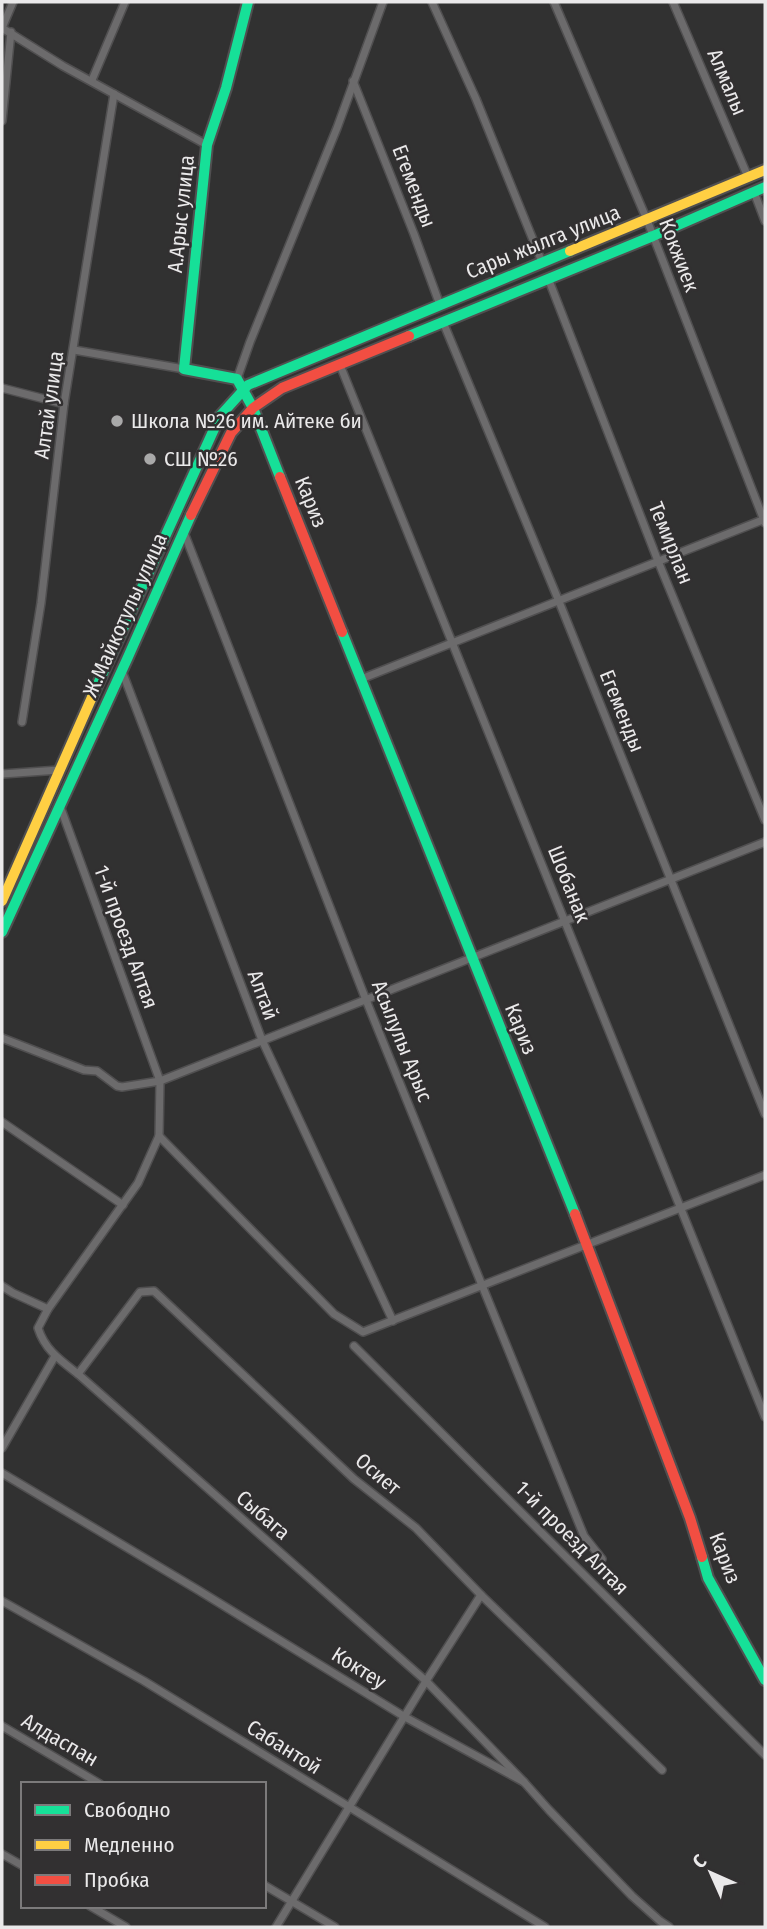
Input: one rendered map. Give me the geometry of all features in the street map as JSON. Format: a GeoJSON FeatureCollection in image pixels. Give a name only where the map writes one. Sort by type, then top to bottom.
{"type":"FeatureCollection","features":[{"type":"Feature","properties":{"kind":"street"},"geometry":{"type":"LineString","coordinates":[[13,2],[2,28],[63,66],[207,145]]}},
{"type":"Feature","properties":{"kind":"street"},"geometry":{"type":"LineString","coordinates":[[92,80],[125,2]]}},
{"type":"Feature","properties":{"kind":"street","name":"А.Арыс улица"},"geometry":{"type":"LineString","coordinates":[[184,369],[207,145],[226,88],[248,2]]}},
{"type":"Feature","properties":{"kind":"street"},"geometry":{"type":"LineString","coordinates":[[237,379],[337,128],[383,2]]}},
{"type":"Feature","properties":{"kind":"street"},"geometry":{"type":"LineString","coordinates":[[432,2],[477,99],[542,262]]}},
{"type":"Feature","properties":{"kind":"street","name":"Кокжиек"},"geometry":{"type":"LineString","coordinates":[[554,2],[647,220],[765,521]]}},
{"type":"Feature","properties":{"kind":"street","name":"Алмалы"},"geometry":{"type":"LineString","coordinates":[[673,2],[748,177]]}},
{"type":"Feature","properties":{"kind":"street"},"geometry":{"type":"LineString","coordinates":[[2,121],[10,32]]}},
{"type":"Feature","properties":{"kind":"street","name":"Егеменды"},"geometry":{"type":"LineString","coordinates":[[353,80],[440,305]]}},
{"type":"Feature","properties":{"kind":"street","name":"Алтай улица"},"geometry":{"type":"LineString","coordinates":[[22,722],[41,603],[64,404],[114,93]]}},
{"type":"Feature","properties":{"kind":"street","name":"Сары жылга улица"},"geometry":{"type":"LineString","coordinates":[[335,348],[765,170]]}},
{"type":"Feature","properties":{"kind":"street","name":"Сары жылга улица"},"geometry":{"type":"LineString","coordinates":[[340,365],[765,187]]}},
{"type":"Feature","properties":{"kind":"street"},"geometry":{"type":"LineString","coordinates":[[754,192],[765,221]]}},
{"type":"Feature","properties":{"kind":"street","name":"Темирлан"},"geometry":{"type":"LineString","coordinates":[[548,278],[658,561],[765,820]]}},
{"type":"Feature","properties":{"kind":"street","name":"Егеменды"},"geometry":{"type":"LineString","coordinates":[[443,322],[558,599],[765,1114]]}},
{"type":"Feature","properties":{"kind":"street","name":"Ж.Майкотулы улица"},"geometry":{"type":"LineString","coordinates":[[2,901],[220,416],[248,385],[335,348]]}},
{"type":"Feature","properties":{"kind":"street"},"geometry":{"type":"LineString","coordinates":[[74,350],[237,379],[244,390]]}},
{"type":"Feature","properties":{"kind":"street","name":"Ж.Майкотулы улица"},"geometry":{"type":"LineString","coordinates":[[2,932],[122,671],[183,530],[232,433],[253,408],[282,388],[340,365]]}},
{"type":"Feature","properties":{"kind":"street","name":"Шобанак"},"geometry":{"type":"LineString","coordinates":[[340,365],[765,1417]]}},
{"type":"Feature","properties":{"kind":"street"},"geometry":{"type":"LineString","coordinates":[[2,388],[64,404]]}},
{"type":"Feature","properties":{"kind":"street","name":"Кариз"},"geometry":{"type":"LineString","coordinates":[[244,390],[587,1244],[690,1518],[708,1578],[765,1680]]}},
{"type":"Feature","properties":{"kind":"street"},"geometry":{"type":"LineString","coordinates":[[361,679],[558,599],[765,521]]}},
{"type":"Feature","properties":{"kind":"street","name":"Асылулы Арыс"},"geometry":{"type":"LineString","coordinates":[[183,530],[366,1000],[482,1286],[584,1536],[602,1559]]}},
{"type":"Feature","properties":{"kind":"street","name":"Алтай"},"geometry":{"type":"LineString","coordinates":[[122,671],[262,1040],[393,1321]]}},
{"type":"Feature","properties":{"kind":"street"},"geometry":{"type":"LineString","coordinates":[[2,774],[59,770]]}},
{"type":"Feature","properties":{"kind":"street","name":"1-й проезд Алтая"},"geometry":{"type":"LineString","coordinates":[[59,805],[160,1081]]}},
{"type":"Feature","properties":{"kind":"street"},"geometry":{"type":"LineString","coordinates":[[2,1038],[96,1072],[117,1086],[160,1081],[765,842]]}},
{"type":"Feature","properties":{"kind":"street"},"geometry":{"type":"LineString","coordinates":[[19,861],[32,867]]}},
{"type":"Feature","properties":{"kind":"street"},"geometry":{"type":"LineString","coordinates":[[2,1448],[55,1356],[43,1342],[38,1328],[48,1309],[138,1183],[159,1136],[160,1081]]}},
{"type":"Feature","properties":{"kind":"street"},"geometry":{"type":"LineString","coordinates":[[2,1122],[123,1205]]}},
{"type":"Feature","properties":{"kind":"street"},"geometry":{"type":"LineString","coordinates":[[159,1136],[334,1314],[363,1332],[765,1175]]}},
{"type":"Feature","properties":{"kind":"street"},"geometry":{"type":"LineString","coordinates":[[2,1286],[48,1309]]}},
{"type":"Feature","properties":{"kind":"street","name":"Осиет"},"geometry":{"type":"LineString","coordinates":[[78,1374],[140,1292],[154,1291],[354,1479],[416,1528],[481,1595],[662,1770]]}},
{"type":"Feature","properties":{"kind":"street","name":"1-й проезд Алтая"},"geometry":{"type":"LineString","coordinates":[[354,1346],[765,1755]]}},
{"type":"Feature","properties":{"kind":"street","name":"Сыбага"},"geometry":{"type":"LineString","coordinates":[[55,1356],[426,1681],[524,1782]]}},
{"type":"Feature","properties":{"kind":"street","name":"Коктеу"},"geometry":{"type":"LineString","coordinates":[[2,1473],[405,1717],[524,1782],[632,1896],[669,1927]]}},
{"type":"Feature","properties":{"kind":"street"},"geometry":{"type":"LineString","coordinates":[[276,1927],[481,1595]]}},
{"type":"Feature","properties":{"kind":"street","name":"Сабантой"},"geometry":{"type":"LineString","coordinates":[[2,1601],[144,1681],[545,1927]]}},
{"type":"Feature","properties":{"kind":"street","name":"Алдаспан"},"geometry":{"type":"LineString","coordinates":[[2,1727],[97,1782]]}},
{"type":"Feature","properties":{"kind":"street"},"geometry":{"type":"LineString","coordinates":[[2,1854],[21,1865]]}},
{"type":"Feature","properties":{"kind":"street"},"geometry":{"type":"LineString","coordinates":[[266,1886],[335,1927]]}},
{"type":"Feature","properties":{"kind":"street"},"geometry":{"type":"LineString","coordinates":[[93,1908],[126,1927]]}},
{"type":"Feature","properties":{"kind":"traffic: fast"},"geometry":{"type":"LineString","coordinates":[[248,2],[226,88],[207,145],[184,369],[237,379],[253,408],[280,477]]}},
{"type":"Feature","properties":{"kind":"traffic: fast"},"geometry":{"type":"LineString","coordinates":[[409,336],[765,187]]}},
{"type":"Feature","properties":{"kind":"traffic: fast"},"geometry":{"type":"LineString","coordinates":[[92,697],[220,416],[248,385],[570,251]]}},
{"type":"Feature","properties":{"kind":"traffic: fast"},"geometry":{"type":"LineString","coordinates":[[2,932],[191,515]]}},
{"type":"Feature","properties":{"kind":"traffic: fast"},"geometry":{"type":"LineString","coordinates":[[342,632],[575,1214]]}},
{"type":"Feature","properties":{"kind":"traffic: fast"},"geometry":{"type":"LineString","coordinates":[[702,1557],[708,1578],[765,1680]]}},
{"type":"Feature","properties":{"kind":"traffic: slow"},"geometry":{"type":"LineString","coordinates":[[570,251],[765,170]]}},
{"type":"Feature","properties":{"kind":"traffic: slow"},"geometry":{"type":"LineString","coordinates":[[2,901],[92,697]]}},
{"type":"Feature","properties":{"kind":"traffic: jam"},"geometry":{"type":"LineString","coordinates":[[191,515],[231,433],[253,408],[282,388],[409,336]]}},
{"type":"Feature","properties":{"kind":"traffic: jam"},"geometry":{"type":"LineString","coordinates":[[280,477],[342,632]]}},
{"type":"Feature","properties":{"kind":"traffic: jam"},"geometry":{"type":"LineString","coordinates":[[575,1214],[690,1518],[702,1557]]}},
{"type":"Feature","properties":{"kind":"place","name":"Школа №26 им. Айтеке би"},"geometry":{"type":"Point","coordinates":[117,421]}},
{"type":"Feature","properties":{"kind":"place","name":"СШ №26"},"geometry":{"type":"Point","coordinates":[150,459]}}]}
